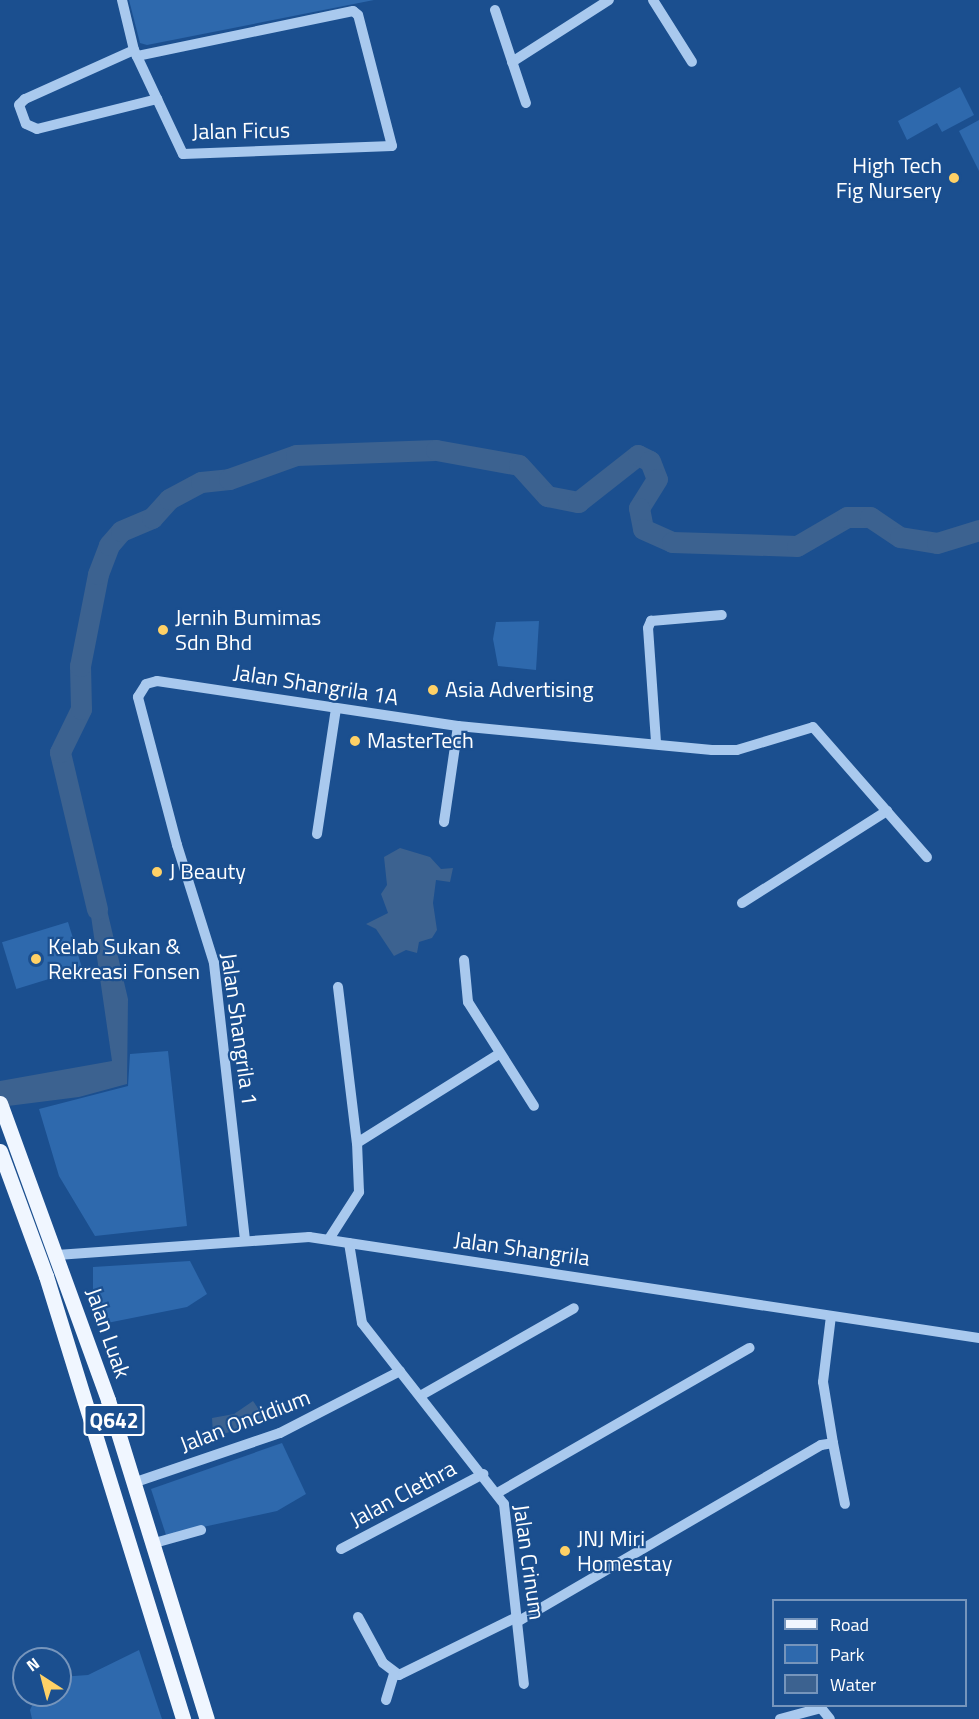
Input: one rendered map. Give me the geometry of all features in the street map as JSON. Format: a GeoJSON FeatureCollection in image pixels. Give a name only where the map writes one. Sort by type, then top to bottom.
{"type":"FeatureCollection","features":[{"type":"Feature","properties":{"kind":"main road","name":"Jalan Luak"},"geometry":{"type":"LineString","coordinates":[[0,1102],[57,1255],[133,1483],[207,1719]]}},
{"type":"Feature","properties":{"kind":"main road","name":"Jalan Luak"},"geometry":{"type":"LineString","coordinates":[[0,1150],[46,1276],[183,1719]]}},
{"type":"Feature","properties":{"kind":"street","name":"Jalan Ficus"},"geometry":{"type":"LineString","coordinates":[[122,0],[135,53],[183,154],[392,146],[358,15],[353,11],[135,53]]}},
{"type":"Feature","properties":{"kind":"street"},"geometry":{"type":"LineString","coordinates":[[512,62],[609,0]]}},
{"type":"Feature","properties":{"kind":"street"},"geometry":{"type":"LineString","coordinates":[[653,0],[693,62]]}},
{"type":"Feature","properties":{"kind":"street"},"geometry":{"type":"LineString","coordinates":[[495,10],[526,103]]}},
{"type":"Feature","properties":{"kind":"street"},"geometry":{"type":"LineString","coordinates":[[135,53],[25,99],[19,105],[26,124],[37,129],[158,99]]}},
{"type":"Feature","properties":{"kind":"street"},"geometry":{"type":"LineString","coordinates":[[656,742],[648,628],[651,621],[722,615]]}},
{"type":"Feature","properties":{"kind":"street","name":"Jalan Shangrila 1A"},"geometry":{"type":"LineString","coordinates":[[142,688],[157,681],[336,710],[458,726],[737,750],[813,728],[927,857]]}},
{"type":"Feature","properties":{"kind":"street","name":"Jalan Shangrila 1"},"geometry":{"type":"LineString","coordinates":[[142,688],[138,697],[177,845],[214,963],[245,1240]]}},
{"type":"Feature","properties":{"kind":"street"},"geometry":{"type":"LineString","coordinates":[[317,834],[336,710]]}},
{"type":"Feature","properties":{"kind":"street"},"geometry":{"type":"LineString","coordinates":[[444,822],[458,726]]}},
{"type":"Feature","properties":{"kind":"street"},"geometry":{"type":"LineString","coordinates":[[742,903],[887,811]]}},
{"type":"Feature","properties":{"kind":"street"},"geometry":{"type":"LineString","coordinates":[[464,960],[468,1002],[534,1106]]}},
{"type":"Feature","properties":{"kind":"street"},"geometry":{"type":"LineString","coordinates":[[329,1239],[359,1192],[357,1143],[338,987]]}},
{"type":"Feature","properties":{"kind":"street"},"geometry":{"type":"LineString","coordinates":[[357,1143],[499,1054]]}},
{"type":"Feature","properties":{"kind":"street","name":"Jalan Shangrila"},"geometry":{"type":"LineString","coordinates":[[57,1255],[245,1240],[329,1239],[979,1338]]}},
{"type":"Feature","properties":{"kind":"street","name":"Jalan Crinum"},"geometry":{"type":"LineString","coordinates":[[349,1243],[362,1323],[499,1492],[504,1504],[524,1684]]}},
{"type":"Feature","properties":{"kind":"street"},"geometry":{"type":"LineString","coordinates":[[420,1396],[574,1308]]}},
{"type":"Feature","properties":{"kind":"street"},"geometry":{"type":"LineString","coordinates":[[831,1316],[823,1383],[845,1504]]}},
{"type":"Feature","properties":{"kind":"street"},"geometry":{"type":"LineString","coordinates":[[499,1492],[749,1348]]}},
{"type":"Feature","properties":{"kind":"street","name":"Jalan Oncidium"},"geometry":{"type":"LineString","coordinates":[[133,1483],[280,1433],[400,1371]]}},
{"type":"Feature","properties":{"kind":"street"},"geometry":{"type":"LineString","coordinates":[[394,1674],[407,1672],[517,1619],[821,1445],[833,1443]]}},
{"type":"Feature","properties":{"kind":"street","name":"Jalan Clethra"},"geometry":{"type":"LineString","coordinates":[[341,1549],[483,1474]]}},
{"type":"Feature","properties":{"kind":"street"},"geometry":{"type":"LineString","coordinates":[[151,1544],[201,1530]]}},
{"type":"Feature","properties":{"kind":"street"},"geometry":{"type":"LineString","coordinates":[[358,1617],[382,1663],[394,1674]]}},
{"type":"Feature","properties":{"kind":"street"},"geometry":{"type":"LineString","coordinates":[[386,1700],[394,1674]]}},
{"type":"Feature","properties":{"kind":"street"},"geometry":{"type":"LineString","coordinates":[[780,1719],[821,1708],[830,1719]]}},
{"type":"Feature","properties":{"kind":"green space"},"geometry":{"type":"Polygon","coordinates":[[[129,0],[374,0],[147,45],[140,43],[129,0]]]}},
{"type":"Feature","properties":{"kind":"green space"},"geometry":{"type":"Polygon","coordinates":[[[960,87],[974,115],[942,132],[937,123],[907,140],[898,121],[960,87]]]}},
{"type":"Feature","properties":{"kind":"green space"},"geometry":{"type":"Polygon","coordinates":[[[979,120],[979,171],[959,131],[979,120]]]}},
{"type":"Feature","properties":{"kind":"green space"},"geometry":{"type":"Polygon","coordinates":[[[539,621],[536,670],[498,666],[493,639],[496,622],[539,621]]]}},
{"type":"Feature","properties":{"kind":"green space"},"geometry":{"type":"Polygon","coordinates":[[[68,922],[82,969],[16,989],[2,942],[68,922]]]}},
{"type":"Feature","properties":{"kind":"green space"},"geometry":{"type":"Polygon","coordinates":[[[168,1051],[187,1226],[95,1236],[59,1176],[39,1109],[128,1086],[130,1054],[168,1051]]]}},
{"type":"Feature","properties":{"kind":"green space"},"geometry":{"type":"Polygon","coordinates":[[[190,1261],[207,1294],[187,1307],[102,1324],[93,1299],[93,1267],[190,1261]]]}},
{"type":"Feature","properties":{"kind":"green space"},"geometry":{"type":"Polygon","coordinates":[[[282,1443],[306,1494],[277,1511],[166,1535],[151,1489],[282,1443]]]}},
{"type":"Feature","properties":{"kind":"green space"},"geometry":{"type":"Polygon","coordinates":[[[139,1650],[162,1719],[32,1719],[31,1707],[72,1707],[72,1676],[88,1675],[139,1650]]]}},
{"type":"Feature","properties":{"kind":"water"},"geometry":{"type":"Polygon","coordinates":[[[400,848],[430,857],[441,869],[453,868],[450,882],[436,880],[433,903],[437,930],[432,938],[419,942],[417,953],[406,950],[394,956],[376,929],[366,924],[388,913],[381,894],[387,885],[384,857],[400,848]]]}},
{"type":"Feature","properties":{"kind":"water"},"geometry":{"type":"Polygon","coordinates":[[[93,881],[104,897],[128,999],[127,1084],[79,1097],[0,1107],[0,1081],[112,1061],[91,916],[93,881]]]}},
{"type":"Feature","properties":{"kind":"water"},"geometry":{"type":"Polygon","coordinates":[[[253,1401],[264,1417],[261,1422],[217,1436],[213,1434],[212,1418],[234,1414],[253,1401]]]}},
{"type":"Feature","properties":{"kind":"waterway"},"geometry":{"type":"LineString","coordinates":[[97,909],[60,752],[81,709],[80,666],[98,574],[109,545],[121,531],[152,518],[169,499],[201,482],[229,479],[296,455],[436,450],[519,465],[547,496],[578,502],[638,455],[650,461],[657,479],[639,508],[643,529],[672,542],[797,546],[847,517],[870,517],[900,537],[937,543],[979,530]]}},
{"type":"Feature","properties":{"kind":"place","name":"High Tech Fig Nursery"},"geometry":{"type":"Point","coordinates":[954,178]}},
{"type":"Feature","properties":{"kind":"place","name":"Jernih Bumimas Sdn Bhd"},"geometry":{"type":"Point","coordinates":[163,630]}},
{"type":"Feature","properties":{"kind":"place","name":"Asia Advertising"},"geometry":{"type":"Point","coordinates":[433,690]}},
{"type":"Feature","properties":{"kind":"place","name":"MasterTech"},"geometry":{"type":"Point","coordinates":[355,741]}},
{"type":"Feature","properties":{"kind":"place","name":"J Beauty"},"geometry":{"type":"Point","coordinates":[157,872]}},
{"type":"Feature","properties":{"kind":"place","name":"Kelab Sukan & Rekreasi Fonsen"},"geometry":{"type":"Point","coordinates":[36,959]}},
{"type":"Feature","properties":{"kind":"place","name":"JNJ Miri Homestay"},"geometry":{"type":"Point","coordinates":[565,1551]}}]}
